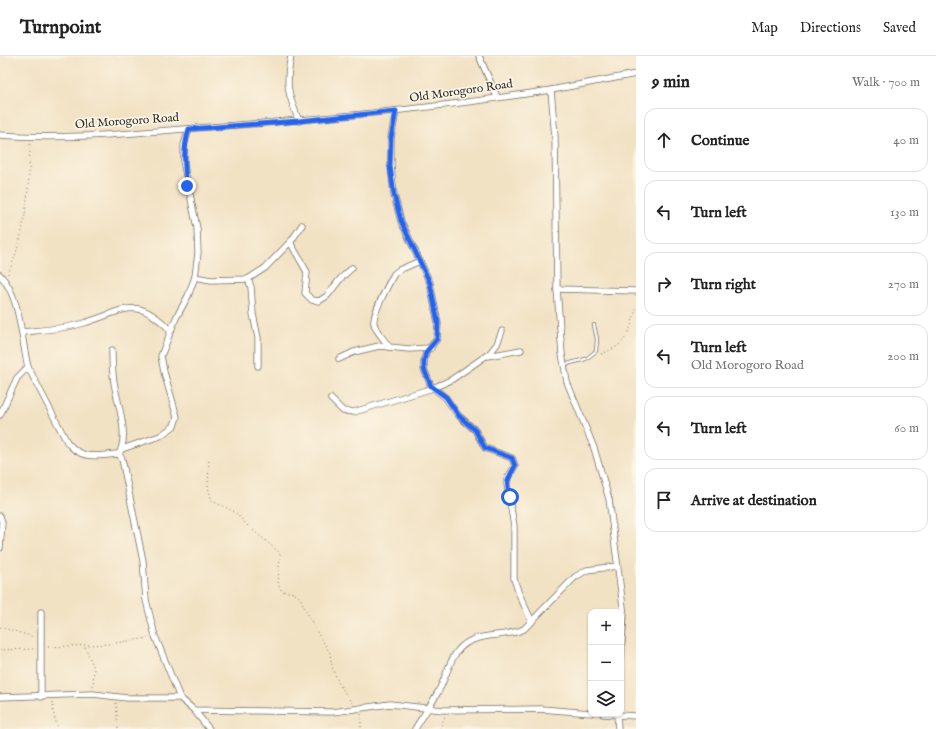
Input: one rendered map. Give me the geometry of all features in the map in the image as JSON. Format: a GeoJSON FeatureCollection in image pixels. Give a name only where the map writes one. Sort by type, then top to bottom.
{"type":"FeatureCollection","features":[{"type":"Feature","properties":{"kind":"street"},"geometry":{"type":"LineString","coordinates":[[291,56],[287,84],[290,98],[299,121]]}},
{"type":"Feature","properties":{"kind":"street"},"geometry":{"type":"LineString","coordinates":[[480,56],[497,97]]}},
{"type":"Feature","properties":{"kind":"street","name":"Old Morogoro Road"},"geometry":{"type":"LineString","coordinates":[[0,135],[30,137],[189,129],[299,121],[396,111],[551,90],[636,74]]}},
{"type":"Feature","properties":{"kind":"street"},"geometry":{"type":"LineString","coordinates":[[551,90],[554,137],[557,289],[563,365],[567,382],[600,466],[612,514],[624,615],[622,645]]}},
{"type":"Feature","properties":{"kind":"street"},"geometry":{"type":"LineString","coordinates":[[396,111],[391,138],[390,166],[394,195],[401,221],[430,283],[438,323],[437,339],[431,348],[426,352],[424,361],[427,376],[433,388],[446,397],[459,416],[475,430],[485,448],[512,458],[515,462],[515,466],[507,479],[514,526],[514,579],[532,622]]}},
{"type":"Feature","properties":{"kind":"street"},"geometry":{"type":"LineString","coordinates":[[0,275],[5,280],[23,332],[25,355],[28,367],[56,422],[73,450],[85,455],[120,452],[160,436],[174,426],[177,417],[175,407],[161,362],[163,350],[176,318],[188,296],[195,277],[198,253],[197,228],[184,166],[184,145],[189,129]]}},
{"type":"Feature","properties":{"kind":"street"},"geometry":{"type":"LineString","coordinates":[[195,277],[211,280],[248,279],[265,268],[290,242],[302,225]]}},
{"type":"Feature","properties":{"kind":"street"},"geometry":{"type":"LineString","coordinates":[[290,242],[307,272],[305,293],[312,300],[319,301],[327,296],[341,278],[352,268]]}},
{"type":"Feature","properties":{"kind":"street"},"geometry":{"type":"LineString","coordinates":[[389,347],[376,328],[374,318],[394,274],[399,270],[420,261]]}},
{"type":"Feature","properties":{"kind":"street"},"geometry":{"type":"LineString","coordinates":[[248,279],[251,287],[253,314],[258,338],[258,366]]}},
{"type":"Feature","properties":{"kind":"street"},"geometry":{"type":"LineString","coordinates":[[557,289],[636,291]]}},
{"type":"Feature","properties":{"kind":"street"},"geometry":{"type":"LineString","coordinates":[[23,332],[84,323],[112,312],[132,308],[150,312],[171,331]]}},
{"type":"Feature","properties":{"kind":"street"},"geometry":{"type":"LineString","coordinates":[[331,399],[343,411],[354,412],[433,388],[451,380],[495,348],[502,331]]}},
{"type":"Feature","properties":{"kind":"street"},"geometry":{"type":"LineString","coordinates":[[339,359],[367,348],[379,346],[431,348]]}},
{"type":"Feature","properties":{"kind":"street"},"geometry":{"type":"LineString","coordinates":[[112,350],[113,380],[123,426],[124,438],[120,452],[143,561],[146,600],[155,636],[180,698],[194,710],[209,729]]}},
{"type":"Feature","properties":{"kind":"street"},"geometry":{"type":"LineString","coordinates":[[484,357],[499,352],[522,350]]}},
{"type":"Feature","properties":{"kind":"street"},"geometry":{"type":"LineString","coordinates":[[0,415],[17,378],[28,367]]}},
{"type":"Feature","properties":{"kind":"street"},"geometry":{"type":"LineString","coordinates":[[0,548],[1,520]]}},
{"type":"Feature","properties":{"kind":"street"},"geometry":{"type":"LineString","coordinates":[[415,729],[439,691],[451,661],[460,648],[468,641],[476,638],[515,633],[532,622],[574,576],[587,570],[617,566]]}},
{"type":"Feature","properties":{"kind":"street"},"geometry":{"type":"LineString","coordinates":[[41,612],[41,697]]}},
{"type":"Feature","properties":{"kind":"street"},"geometry":{"type":"LineString","coordinates":[[0,698],[94,694],[114,697],[180,698]]}},
{"type":"Feature","properties":{"kind":"street"},"geometry":{"type":"LineString","coordinates":[[194,710],[333,712],[390,704],[443,710],[540,709],[588,713]]}},
{"type":"Feature","properties":{"kind":"street"},"geometry":{"type":"LineString","coordinates":[[624,715],[636,716]]}},
{"type":"Feature","properties":{"kind":"street"},"geometry":{"type":"LineString","coordinates":[[617,717],[618,729]]}},
{"type":"Feature","properties":{"kind":"lane"},"geometry":{"type":"LineString","coordinates":[[563,365],[586,359],[596,351],[597,339],[594,325]]}},
{"type":"Feature","properties":{"kind":"path"},"geometry":{"type":"LineString","coordinates":[[5,280],[17,254],[28,200],[30,137]]}},
{"type":"Feature","properties":{"kind":"path"},"geometry":{"type":"LineString","coordinates":[[600,354],[614,349],[621,344],[630,328],[636,309]]}},
{"type":"Feature","properties":{"kind":"path"},"geometry":{"type":"LineString","coordinates":[[209,461],[208,487],[212,501],[235,512],[246,525],[280,553],[278,585],[280,589],[285,592],[294,593],[300,598],[330,653],[332,667],[339,684],[362,717],[361,729]]}},
{"type":"Feature","properties":{"kind":"path"},"geometry":{"type":"LineString","coordinates":[[0,627],[24,636],[41,638]]}},
{"type":"Feature","properties":{"kind":"path"},"geometry":{"type":"LineString","coordinates":[[0,650],[85,646],[127,642],[155,636]]}},
{"type":"Feature","properties":{"kind":"path"},"geometry":{"type":"LineString","coordinates":[[85,646],[94,668],[94,694]]}},
{"type":"Feature","properties":{"kind":"path"},"geometry":{"type":"LineString","coordinates":[[49,697],[53,704],[53,712],[58,729]]}},
{"type":"Feature","properties":{"kind":"path"},"geometry":{"type":"LineString","coordinates":[[114,697],[117,705],[118,729]]}},
{"type":"Feature","properties":{"kind":"path"},"geometry":{"type":"LineString","coordinates":[[440,729],[445,717],[443,710]]}},
{"type":"Feature","properties":{"kind":"route"},"geometry":{"type":"LineString","coordinates":[[187,186],[184,166],[184,145],[189,129],[299,121],[396,111],[391,138],[390,166],[394,195],[401,221],[430,283],[438,323],[437,339],[431,348],[426,352],[424,369],[431,386],[446,397],[459,416],[475,430],[485,448],[500,455],[512,458],[515,462],[515,466],[507,479],[510,497]]}}]}
